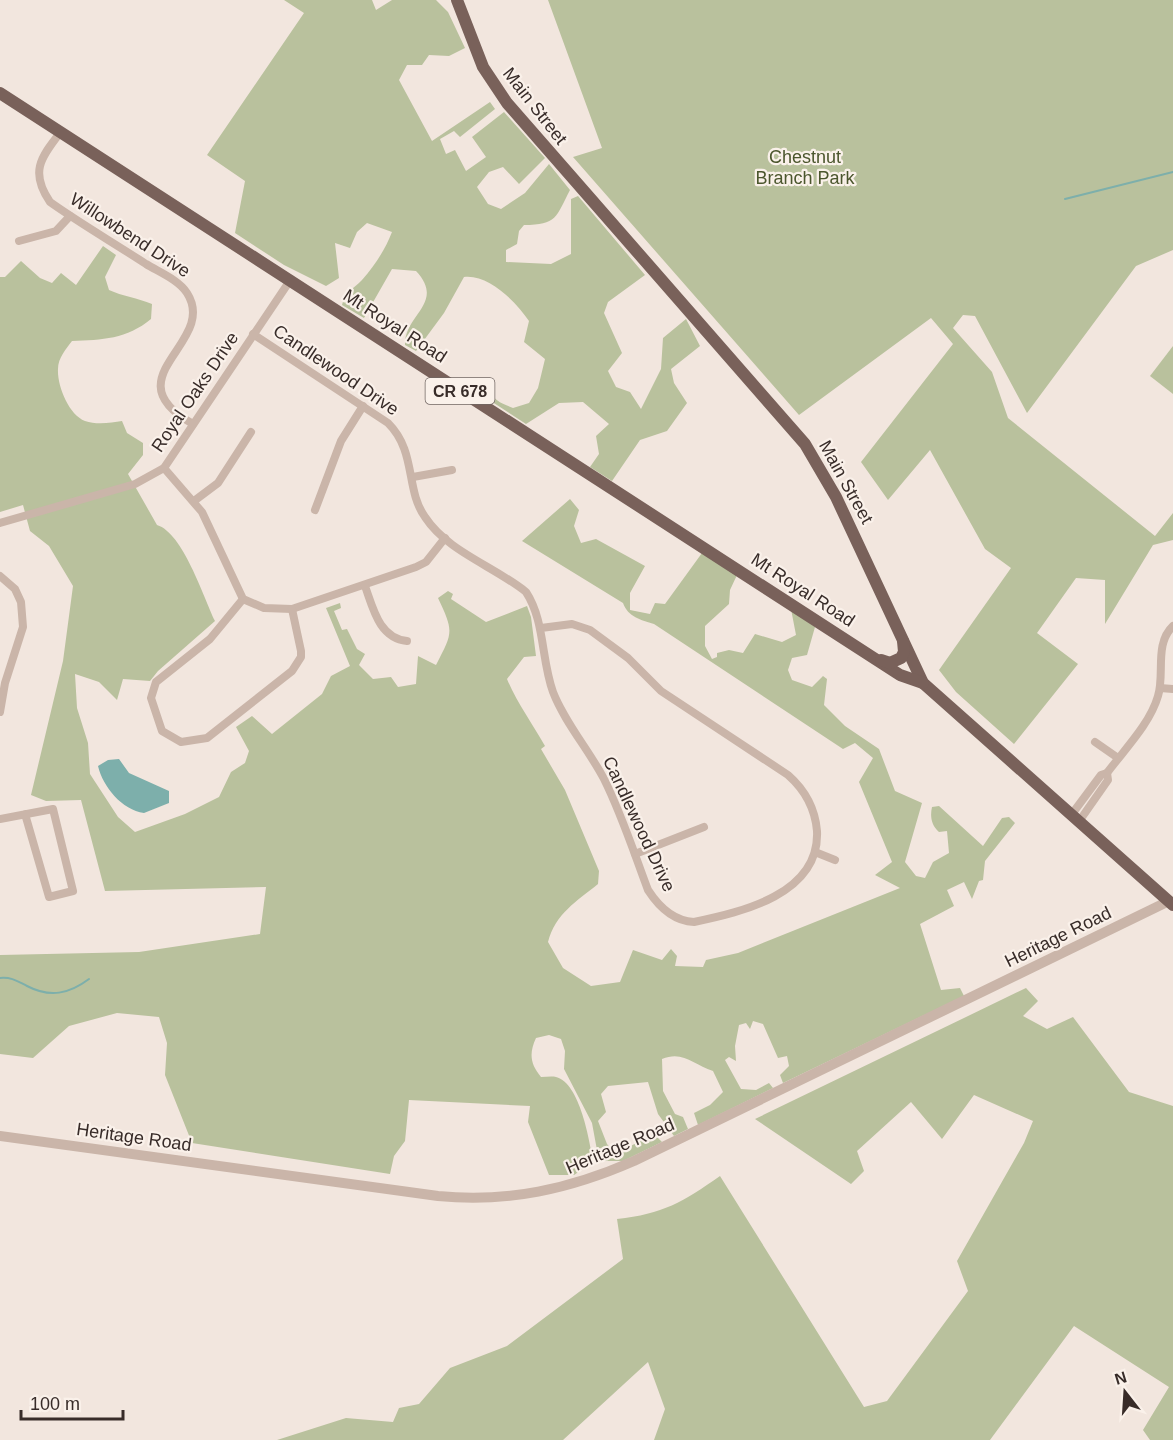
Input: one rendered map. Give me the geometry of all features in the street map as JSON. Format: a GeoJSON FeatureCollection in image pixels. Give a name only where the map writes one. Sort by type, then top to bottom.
{"type":"FeatureCollection","features":[{"type":"Feature","properties":{"kind":"main road","name":"Main Street"},"geometry":{"type":"LineString","coordinates":[[457,0],[483,67],[507,103],[805,444],[827,477],[923,683],[1171,903]]}},
{"type":"Feature","properties":{"kind":"main road","name":"Mt Royal Road"},"geometry":{"type":"LineString","coordinates":[[0,93],[874,658],[904,677],[923,683]]}},
{"type":"Feature","properties":{"kind":"main road"},"geometry":{"type":"LineString","coordinates":[[874,658],[890,663],[901,658],[904,645],[898,626]]}},
{"type":"Feature","properties":{"kind":"street","name":"Willowbend Drive"},"geometry":{"type":"LineString","coordinates":[[60,133],[41,160],[39,180],[50,201],[185,290],[193,319],[184,341],[162,372],[161,383],[169,407],[193,424]]}},
{"type":"Feature","properties":{"kind":"street"},"geometry":{"type":"LineString","coordinates":[[19,241],[56,231],[70,216]]}},
{"type":"Feature","properties":{"kind":"street","name":"Royal Oaks Drive"},"geometry":{"type":"LineString","coordinates":[[0,523],[135,484],[164,468],[291,279]]}},
{"type":"Feature","properties":{"kind":"street","name":"Candlewood Drive"},"geometry":{"type":"LineString","coordinates":[[253,334],[363,406],[395,430],[407,452],[422,513],[434,529],[526,592],[533,602],[541,628],[542,649],[554,694],[604,778],[648,890],[657,904],[682,921],[694,922],[736,911],[786,891],[808,868],[815,852]]}},
{"type":"Feature","properties":{"kind":"street"},"geometry":{"type":"LineString","coordinates":[[315,510],[341,441],[363,406]]}},
{"type":"Feature","properties":{"kind":"street"},"geometry":{"type":"LineString","coordinates":[[194,501],[218,483],[251,432]]}},
{"type":"Feature","properties":{"kind":"street"},"geometry":{"type":"LineString","coordinates":[[164,468],[194,501],[207,521],[225,565],[243,599],[264,609],[292,609],[365,586],[426,562],[445,538]]}},
{"type":"Feature","properties":{"kind":"street"},"geometry":{"type":"LineString","coordinates":[[413,477],[452,470]]}},
{"type":"Feature","properties":{"kind":"street"},"geometry":{"type":"LineString","coordinates":[[0,576],[15,589],[21,602],[23,627],[5,683],[0,712]]}},
{"type":"Feature","properties":{"kind":"street"},"geometry":{"type":"LineString","coordinates":[[365,586],[384,630],[399,640],[407,641]]}},
{"type":"Feature","properties":{"kind":"street"},"geometry":{"type":"LineString","coordinates":[[243,599],[210,639],[156,682],[151,698],[153,711],[162,731],[171,738],[181,742],[207,738],[292,671],[301,657],[301,641],[292,609]]}},
{"type":"Feature","properties":{"kind":"street"},"geometry":{"type":"LineString","coordinates":[[541,628],[572,624],[590,630],[628,658],[661,691],[788,775],[802,787],[814,812],[817,840],[815,852],[835,860]]}},
{"type":"Feature","properties":{"kind":"street"},"geometry":{"type":"LineString","coordinates":[[1076,817],[1108,780],[1107,773],[1153,709],[1160,688],[1162,644],[1173,626]]}},
{"type":"Feature","properties":{"kind":"street"},"geometry":{"type":"LineString","coordinates":[[1160,688],[1173,689]]}},
{"type":"Feature","properties":{"kind":"street"},"geometry":{"type":"LineString","coordinates":[[1095,742],[1118,758]]}},
{"type":"Feature","properties":{"kind":"street"},"geometry":{"type":"LineString","coordinates":[[0,819],[25,814],[53,809],[73,891],[49,897],[25,814]]}},
{"type":"Feature","properties":{"kind":"street"},"geometry":{"type":"LineString","coordinates":[[635,854],[704,827]]}},
{"type":"Feature","properties":{"kind":"street","name":"Heritage Road"},"geometry":{"type":"LineString","coordinates":[[0,1136],[438,1196],[480,1199],[536,1194],[580,1183],[634,1161],[1171,903]]}},
{"type":"Feature","properties":{"kind":"green space"},"geometry":{"type":"Polygon","coordinates":[[[284,0],[372,0],[376,10],[392,0],[436,0],[448,12],[465,48],[449,56],[429,55],[422,65],[407,65],[399,80],[432,141],[490,102],[495,109],[460,137],[454,131],[440,139],[446,154],[455,150],[466,171],[486,157],[472,137],[504,112],[545,158],[519,184],[503,167],[489,172],[477,187],[488,204],[501,209],[525,193],[549,164],[570,190],[554,218],[535,225],[524,225],[519,231],[517,244],[506,250],[506,262],[551,264],[571,254],[571,199],[578,196],[645,275],[608,302],[604,313],[622,353],[608,371],[616,387],[630,392],[641,409],[661,369],[663,338],[686,319],[700,346],[671,369],[674,383],[687,403],[667,431],[640,440],[612,481],[590,467],[599,454],[596,436],[609,424],[583,402],[559,403],[526,424],[480,394],[483,388],[492,385],[494,398],[504,404],[513,408],[529,403],[538,388],[545,359],[524,342],[529,321],[509,298],[492,285],[473,277],[464,277],[444,313],[416,351],[405,345],[406,335],[425,301],[427,292],[424,282],[416,271],[392,269],[364,318],[342,305],[347,294],[375,263],[392,232],[367,223],[357,232],[350,248],[335,243],[339,278],[326,286],[284,265],[235,233],[245,181],[207,155],[304,13],[284,0]]]}},
{"type":"Feature","properties":{"kind":"green space","name":"Chestnut Branch Park"},"geometry":{"type":"Polygon","coordinates":[[[548,0],[1173,0],[1173,250],[1136,266],[1027,413],[975,316],[963,315],[953,328],[992,372],[1008,418],[1155,536],[1173,513],[1173,540],[1153,545],[1105,624],[1105,580],[1076,578],[1037,633],[1078,664],[1014,744],[956,692],[939,670],[1011,568],[985,549],[930,450],[888,500],[861,462],[953,344],[931,318],[799,415],[573,157],[602,148],[548,0]]]}},
{"type":"Feature","properties":{"kind":"green space"},"geometry":{"type":"Polygon","coordinates":[[[103,246],[116,255],[105,277],[109,290],[152,304],[151,319],[133,331],[114,337],[72,341],[58,365],[62,391],[69,406],[79,418],[94,423],[122,421],[127,433],[143,443],[143,455],[128,474],[157,525],[166,530],[184,552],[215,621],[158,671],[150,681],[123,679],[117,700],[99,682],[75,674],[77,708],[88,743],[90,774],[118,817],[135,832],[185,814],[219,797],[231,772],[245,763],[249,751],[236,727],[252,716],[272,734],[322,694],[331,676],[350,666],[326,608],[340,603],[341,608],[334,611],[342,630],[347,629],[357,649],[365,654],[359,665],[373,679],[391,677],[398,687],[416,684],[418,656],[436,665],[446,645],[449,632],[447,618],[438,598],[448,591],[453,594],[451,599],[486,622],[527,606],[531,617],[536,656],[524,657],[507,679],[545,746],[541,749],[565,790],[599,871],[598,884],[561,916],[551,932],[548,942],[563,968],[591,986],[620,982],[633,950],[662,960],[671,949],[677,956],[675,966],[703,967],[706,960],[738,953],[900,888],[875,875],[892,862],[859,782],[873,758],[855,743],[843,749],[654,624],[632,615],[623,603],[522,541],[570,499],[579,510],[574,526],[581,543],[596,539],[645,566],[630,593],[630,610],[650,614],[655,603],[665,604],[702,553],[737,575],[730,590],[729,604],[705,626],[705,646],[712,659],[717,657],[717,653],[729,650],[743,653],[755,634],[782,642],[796,635],[791,609],[815,627],[807,655],[792,658],[788,670],[792,680],[812,687],[823,676],[827,679],[824,705],[845,726],[879,749],[895,791],[922,803],[905,862],[916,876],[925,878],[933,862],[949,853],[947,831],[939,832],[934,826],[931,817],[932,807],[939,806],[983,846],[1002,818],[1009,817],[1015,823],[985,861],[983,880],[979,881],[972,899],[964,882],[947,890],[954,906],[920,924],[941,990],[960,988],[964,996],[783,1083],[780,1075],[789,1066],[787,1056],[778,1058],[763,1024],[753,1021],[750,1029],[746,1023],[739,1025],[735,1046],[736,1061],[729,1057],[725,1060],[741,1089],[756,1090],[769,1083],[773,1088],[698,1125],[694,1113],[710,1105],[723,1092],[713,1071],[682,1057],[662,1059],[663,1091],[675,1114],[683,1117],[688,1129],[674,1136],[658,1114],[648,1082],[608,1086],[601,1094],[606,1112],[598,1121],[607,1144],[615,1154],[654,1134],[662,1142],[623,1161],[599,1161],[592,1123],[564,1069],[565,1051],[561,1039],[549,1035],[536,1038],[532,1049],[535,1068],[541,1077],[556,1077],[571,1090],[586,1128],[593,1162],[574,1175],[549,1175],[528,1122],[530,1106],[409,1100],[405,1141],[394,1156],[390,1174],[192,1143],[165,1075],[167,1043],[159,1017],[117,1013],[69,1026],[33,1058],[0,1054],[0,955],[139,952],[260,934],[266,887],[105,891],[81,800],[46,801],[31,795],[63,661],[73,586],[49,546],[30,531],[23,505],[0,512],[0,277],[5,277],[21,261],[40,278],[52,283],[61,273],[76,285],[103,246]]]}},
{"type":"Feature","properties":{"kind":"green space"},"geometry":{"type":"Polygon","coordinates":[[[1173,346],[1173,394],[1150,376],[1173,346]]]}},
{"type":"Feature","properties":{"kind":"green space"},"geometry":{"type":"Polygon","coordinates":[[[1026,988],[1038,1001],[1023,1016],[1047,1029],[1073,1017],[1129,1092],[1173,1106],[1173,1440],[1150,1440],[1143,1430],[1169,1387],[1074,1326],[990,1440],[654,1440],[665,1409],[648,1362],[563,1440],[277,1440],[346,1418],[393,1422],[399,1408],[419,1404],[450,1368],[507,1346],[623,1259],[617,1219],[647,1214],[672,1205],[720,1176],[864,1407],[887,1401],[968,1291],[957,1261],[1024,1143],[1033,1121],[974,1095],[942,1139],[911,1102],[857,1151],[864,1171],[851,1184],[755,1119],[1026,988]]]}},
{"type":"Feature","properties":{"kind":"water"},"geometry":{"type":"Polygon","coordinates":[[[119,759],[129,773],[169,791],[169,803],[144,813],[121,802],[104,782],[98,766],[108,760],[119,759]]]}},
{"type":"Feature","properties":{"kind":"waterway"},"geometry":{"type":"LineString","coordinates":[[1065,199],[1173,172]]}},
{"type":"Feature","properties":{"kind":"waterway"},"geometry":{"type":"LineString","coordinates":[[0,978],[11,979],[35,990],[51,993],[67,991],[89,979]]}}]}
